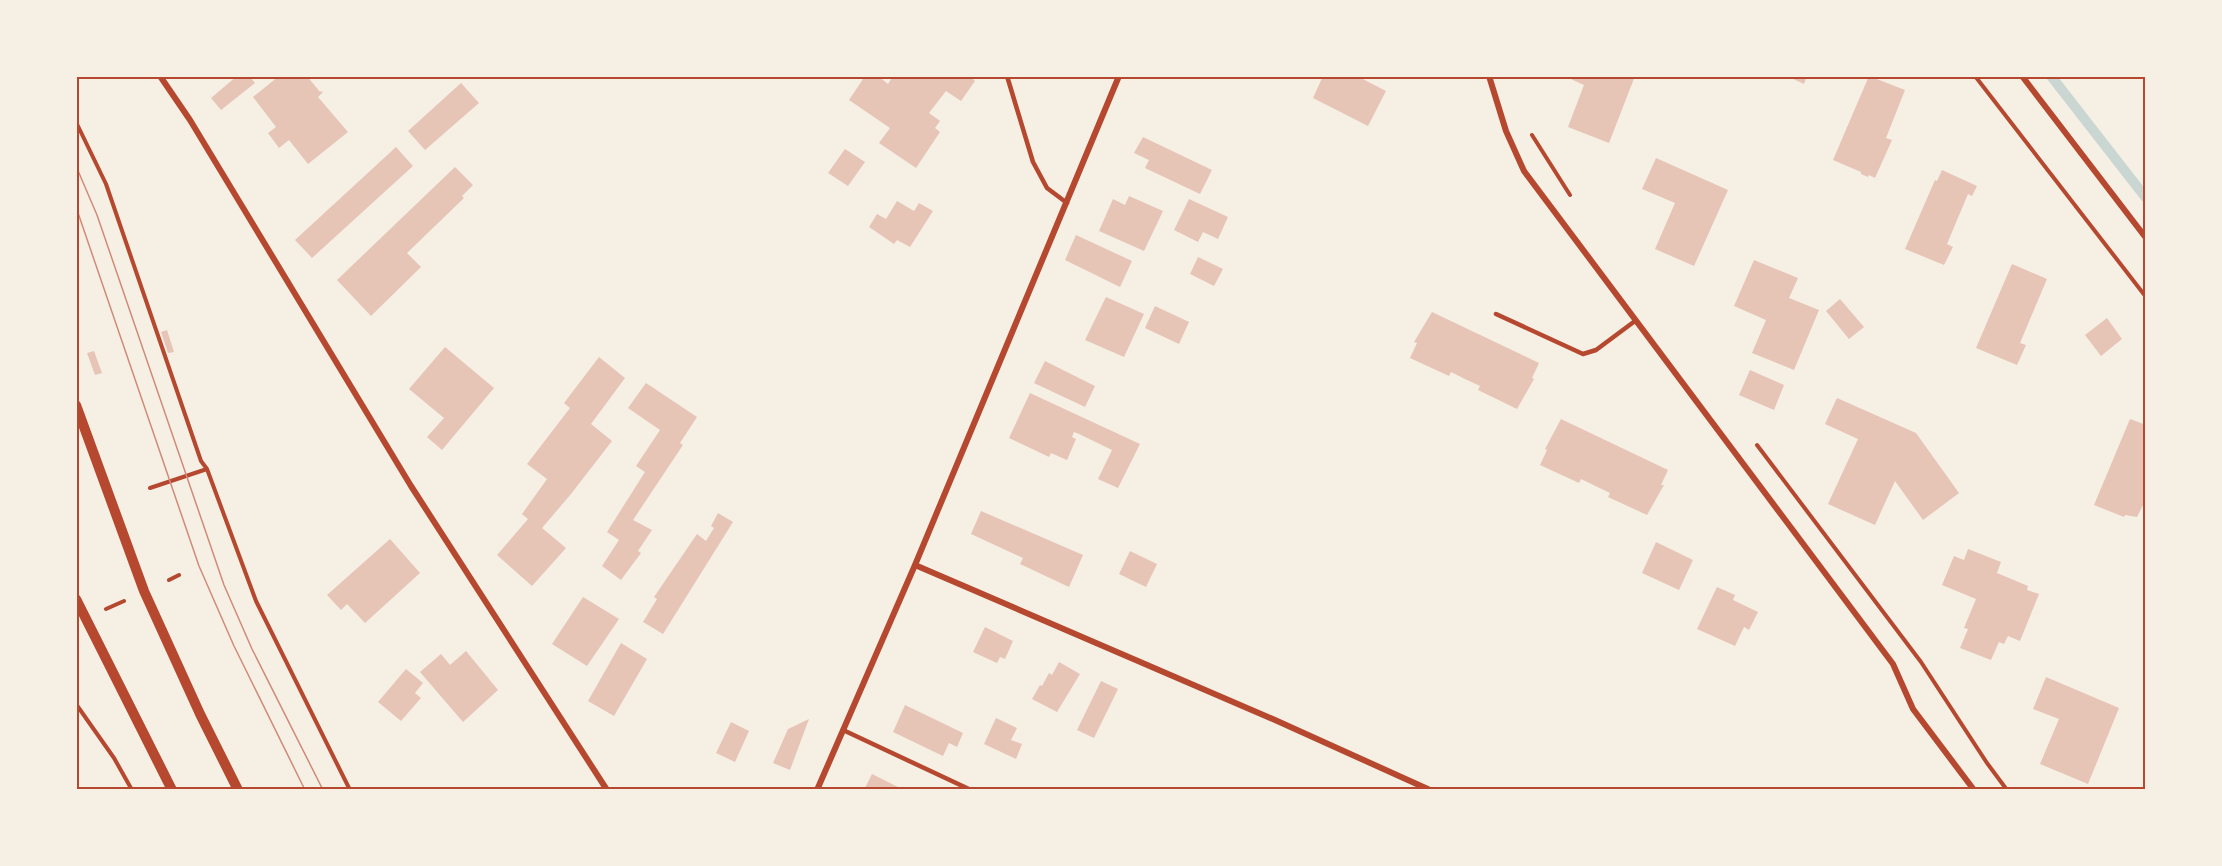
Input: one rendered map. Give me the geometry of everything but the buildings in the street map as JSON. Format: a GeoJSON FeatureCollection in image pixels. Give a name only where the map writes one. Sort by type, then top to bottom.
{"type":"FeatureCollection","features":[{"type":"Feature","properties":{"kind":"street"},"geometry":{"type":"LineString","coordinates":[[160,76],[190,120],[411,486],[607,789]]}},
{"type":"Feature","properties":{"kind":"street"},"geometry":{"type":"LineString","coordinates":[[818,789],[915,565],[1119,76]]}},
{"type":"Feature","properties":{"kind":"street"},"geometry":{"type":"LineString","coordinates":[[1489,76],[1506,131],[1524,171],[1893,664],[1913,709],[1974,789]]}},
{"type":"Feature","properties":{"kind":"street"},"geometry":{"type":"LineString","coordinates":[[2022,76],[2145,238]]}},
{"type":"Feature","properties":{"kind":"street"},"geometry":{"type":"LineString","coordinates":[[76,405],[144,591],[200,714],[238,789]]}},
{"type":"Feature","properties":{"kind":"street"},"geometry":{"type":"LineString","coordinates":[[915,565],[1430,789]]}},
{"type":"Feature","properties":{"kind":"street"},"geometry":{"type":"LineString","coordinates":[[76,599],[172,789]]}},
{"type":"Feature","properties":{"kind":"lane"},"geometry":{"type":"LineString","coordinates":[[1007,76],[1033,162],[1047,188],[1067,203]]}},
{"type":"Feature","properties":{"kind":"lane"},"geometry":{"type":"LineString","coordinates":[[1496,314],[1583,354],[1596,350],[1635,321]]}},
{"type":"Feature","properties":{"kind":"lane"},"geometry":{"type":"LineString","coordinates":[[843,730],[971,789]]}},
{"type":"Feature","properties":{"kind":"path"},"geometry":{"type":"LineString","coordinates":[[1975,76],[2145,297]]}},
{"type":"Feature","properties":{"kind":"path"},"geometry":{"type":"LineString","coordinates":[[76,122],[106,184],[201,461],[207,469],[256,601],[350,789]]}},
{"type":"Feature","properties":{"kind":"path"},"geometry":{"type":"LineString","coordinates":[[150,488],[207,469]]}},
{"type":"Feature","properties":{"kind":"path"},"geometry":{"type":"LineString","coordinates":[[169,580],[179,575]]}},
{"type":"Feature","properties":{"kind":"path"},"geometry":{"type":"LineString","coordinates":[[102,611],[124,601]]}},
{"type":"Feature","properties":{"kind":"path"},"geometry":{"type":"LineString","coordinates":[[76,704],[114,758],[132,789]]}},
{"type":"Feature","properties":{"kind":"waterway"},"geometry":{"type":"LineString","coordinates":[[2051,76],[2146,198]]}},
{"type":"Feature","properties":{"kind":"tram line"},"geometry":{"type":"LineString","coordinates":[[76,166],[97,215],[224,585],[252,649],[323,790]]}},
{"type":"Feature","properties":{"kind":"tram line"},"geometry":{"type":"LineString","coordinates":[[76,207],[199,566],[234,646],[305,790]]}}]}
